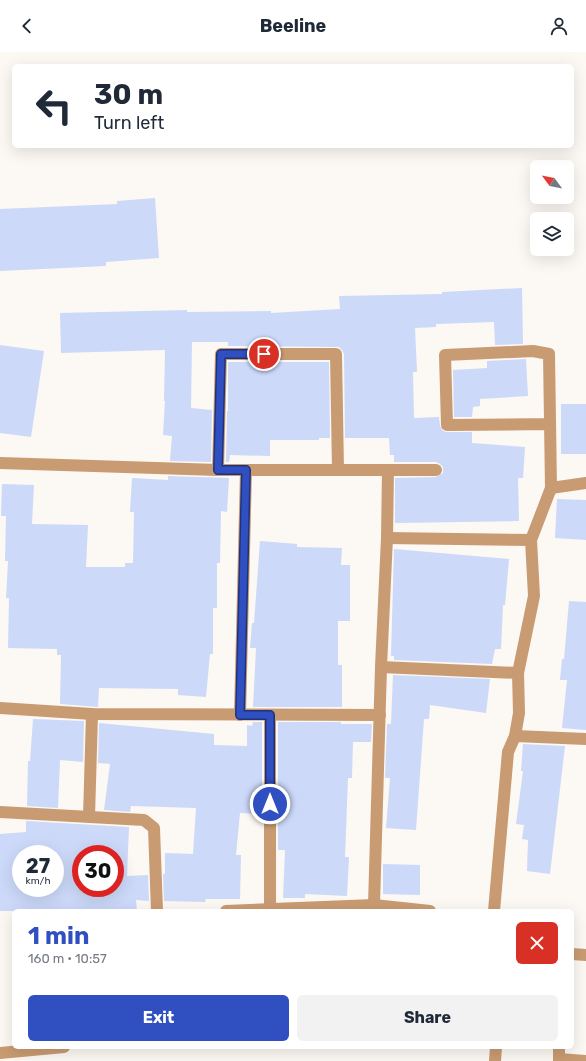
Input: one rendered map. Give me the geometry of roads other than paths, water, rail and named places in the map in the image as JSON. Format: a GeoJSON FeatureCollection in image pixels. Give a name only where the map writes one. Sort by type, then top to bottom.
{"type":"FeatureCollection","features":[{"type":"Feature","properties":{"kind":"street"},"geometry":{"type":"LineString","coordinates":[[494,909],[508,752],[515,736],[520,713],[518,673],[534,596],[531,540],[551,488],[549,354],[534,351],[445,355],[447,425],[550,424]]}},
{"type":"Feature","properties":{"kind":"street"},"geometry":{"type":"LineString","coordinates":[[218,470],[221,354],[336,354],[338,470]]}},
{"type":"Feature","properties":{"kind":"street"},"geometry":{"type":"LineString","coordinates":[[0,463],[218,470],[436,470]]}},
{"type":"Feature","properties":{"kind":"street"},"geometry":{"type":"LineString","coordinates":[[240,715],[246,470]]}},
{"type":"Feature","properties":{"kind":"street"},"geometry":{"type":"LineString","coordinates":[[374,905],[388,470]]}},
{"type":"Feature","properties":{"kind":"street"},"geometry":{"type":"LineString","coordinates":[[551,488],[586,483]]}},
{"type":"Feature","properties":{"kind":"street"},"geometry":{"type":"LineString","coordinates":[[387,538],[531,540]]}},
{"type":"Feature","properties":{"kind":"street"},"geometry":{"type":"LineString","coordinates":[[381,667],[518,673]]}},
{"type":"Feature","properties":{"kind":"street"},"geometry":{"type":"LineString","coordinates":[[0,708],[92,714],[380,715]]}},
{"type":"Feature","properties":{"kind":"street"},"geometry":{"type":"LineString","coordinates":[[89,817],[92,714]]}},
{"type":"Feature","properties":{"kind":"street"},"geometry":{"type":"LineString","coordinates":[[270,715],[270,909]]}},
{"type":"Feature","properties":{"kind":"street"},"geometry":{"type":"LineString","coordinates":[[515,736],[586,739]]}},
{"type":"Feature","properties":{"kind":"street"},"geometry":{"type":"LineString","coordinates":[[0,812],[144,820],[154,828],[158,909]]}},
{"type":"Feature","properties":{"kind":"street"},"geometry":{"type":"LineString","coordinates":[[313,909],[374,905],[411,909]]}},
{"type":"Feature","properties":{"kind":"street"},"geometry":{"type":"LineString","coordinates":[[574,954],[586,955]]}},
{"type":"Feature","properties":{"kind":"street"},"geometry":{"type":"LineString","coordinates":[[0,1053],[34,1049]]}},
{"type":"Feature","properties":{"kind":"street"},"geometry":{"type":"LineString","coordinates":[[495,1061],[496,1049]]}},
{"type":"Feature","properties":{"kind":"street"},"geometry":{"type":"LineString","coordinates":[[559,1056],[586,1061]]}}]}
